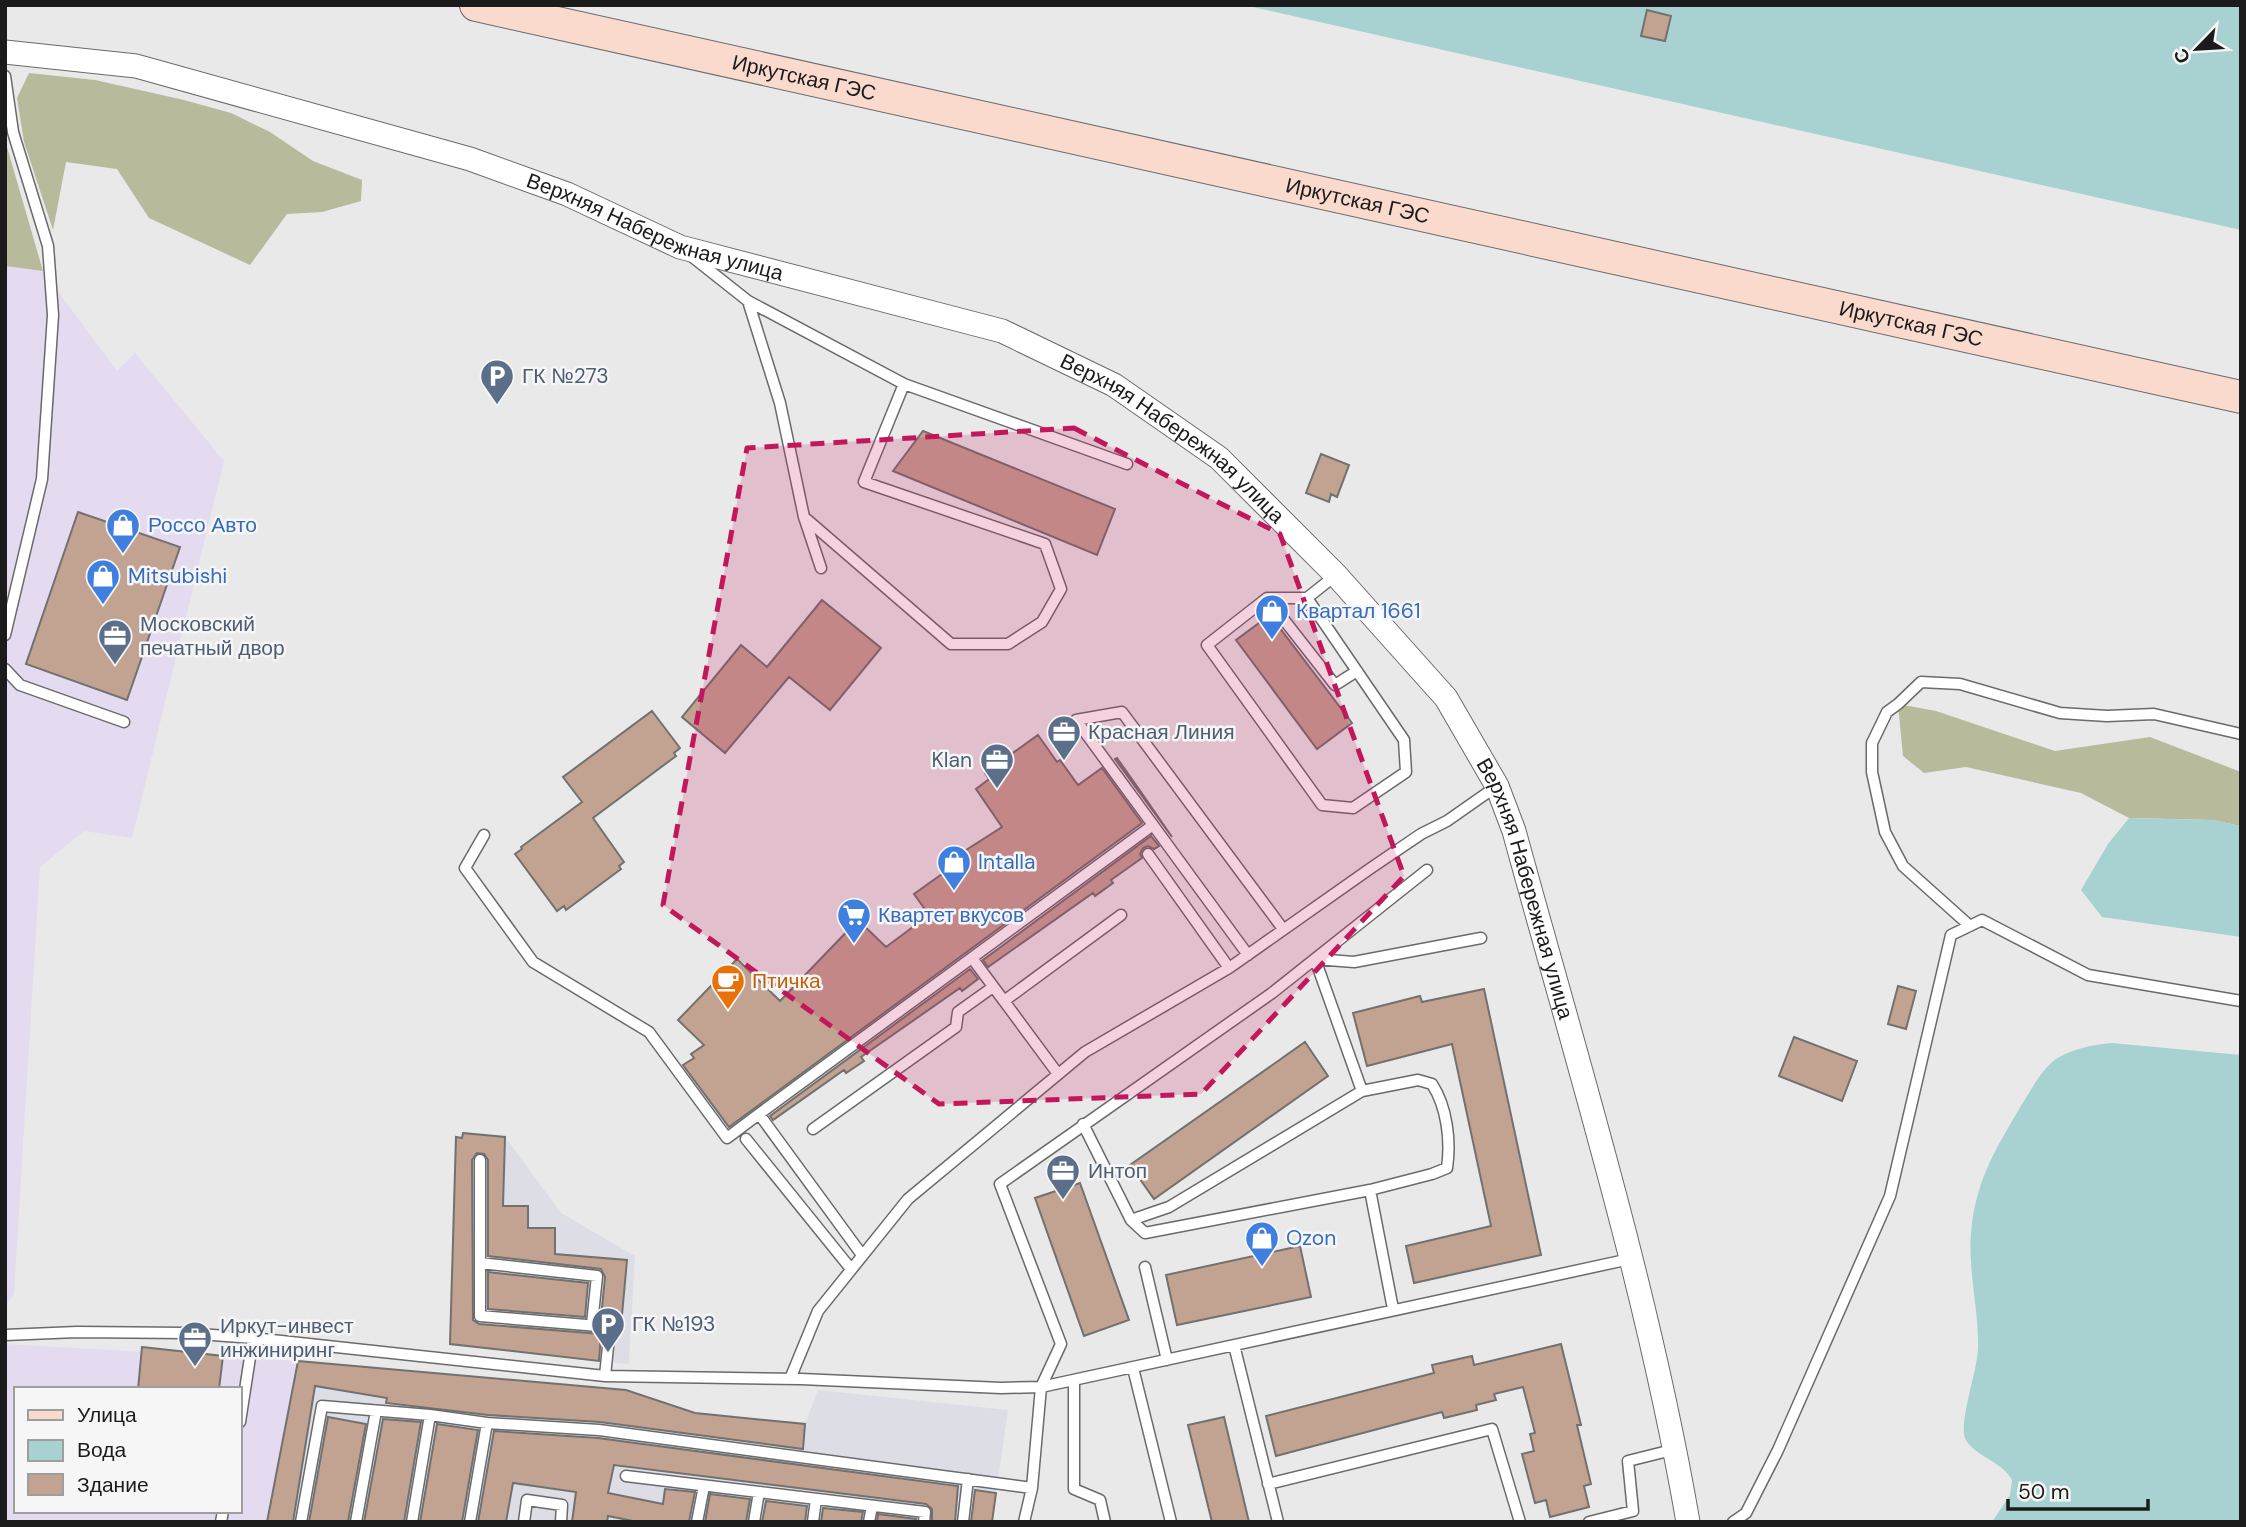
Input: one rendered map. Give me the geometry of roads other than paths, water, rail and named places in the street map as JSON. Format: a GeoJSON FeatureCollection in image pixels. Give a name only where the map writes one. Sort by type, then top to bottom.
{"type":"FeatureCollection","features":[{"type":"Feature","properties":{"kind":"main road","name":"Иркутская ГЭС"},"geometry":{"type":"LineString","coordinates":[[476,5],[2241,397]]}},
{"type":"Feature","properties":{"kind":"street","name":"Верхняя Набережная улица"},"geometry":{"type":"LineString","coordinates":[[5,52],[136,66],[470,159],[567,194],[680,247],[1002,331],[1114,385],[1219,458],[1336,575],[1446,698],[1497,786],[1514,831],[1630,1259],[1676,1449],[1688,1522]]}},
{"type":"Feature","properties":{"kind":"lane"},"geometry":{"type":"LineString","coordinates":[[5,76],[13,132],[48,247],[53,316],[42,479],[5,635]]}},
{"type":"Feature","properties":{"kind":"lane"},"geometry":{"type":"LineString","coordinates":[[680,247],[748,301],[904,384],[1127,464]]}},
{"type":"Feature","properties":{"kind":"lane"},"geometry":{"type":"LineString","coordinates":[[748,301],[780,403],[804,517],[821,568]]}},
{"type":"Feature","properties":{"kind":"lane"},"geometry":{"type":"LineString","coordinates":[[804,517],[951,644],[1008,644],[1042,622],[1061,589],[1045,544],[864,482],[904,384]]}},
{"type":"Feature","properties":{"kind":"lane"},"geometry":{"type":"LineString","coordinates":[[1307,598],[1404,740],[1406,772],[1353,808],[1322,805],[1207,645],[1268,598],[1307,598],[1336,575]]}},
{"type":"Feature","properties":{"kind":"lane"},"geometry":{"type":"LineString","coordinates":[[1268,598],[1335,685],[1357,671]]}},
{"type":"Feature","properties":{"kind":"lane"},"geometry":{"type":"LineString","coordinates":[[5,669],[20,685],[124,722]]}},
{"type":"Feature","properties":{"kind":"lane"},"geometry":{"type":"LineString","coordinates":[[1970,926],[1903,866],[1885,832],[1872,772],[1872,743],[1887,712],[1921,682],[1960,684],[2060,713],[2107,716],[2154,714],[2241,734]]}},
{"type":"Feature","properties":{"kind":"lane"},"geometry":{"type":"LineString","coordinates":[[1248,955],[1076,720],[1122,712],[1283,929]]}},
{"type":"Feature","properties":{"kind":"lane"},"geometry":{"type":"LineString","coordinates":[[790,1379],[818,1311],[908,1199],[1085,1052],[1229,968],[1411,841],[1447,821],[1497,786]]}},
{"type":"Feature","properties":{"kind":"lane"},"geometry":{"type":"LineString","coordinates":[[484,835],[465,868],[533,962],[649,1032],[727,1138],[1153,825]]}},
{"type":"Feature","properties":{"kind":"lane"},"geometry":{"type":"LineString","coordinates":[[1148,854],[1229,968]]}},
{"type":"Feature","properties":{"kind":"lane"},"geometry":{"type":"LineString","coordinates":[[1030,1522],[1041,1387],[1060,1344],[1000,1184],[1272,993],[1427,870]]}},
{"type":"Feature","properties":{"kind":"lane"},"geometry":{"type":"LineString","coordinates":[[1004,1001],[1121,915]]}},
{"type":"Feature","properties":{"kind":"lane"},"geometry":{"type":"LineString","coordinates":[[1733,1522],[1746,1513],[1779,1450],[1890,1196],[1951,935],[1982,920],[2088,975],[2241,1001]]}},
{"type":"Feature","properties":{"kind":"lane"},"geometry":{"type":"LineString","coordinates":[[1315,959],[1354,962],[1481,938]]}},
{"type":"Feature","properties":{"kind":"lane"},"geometry":{"type":"LineString","coordinates":[[972,958],[1058,1074]]}},
{"type":"Feature","properties":{"kind":"lane"},"geometry":{"type":"LineString","coordinates":[[1315,959],[1362,1091]]}},
{"type":"Feature","properties":{"kind":"lane"},"geometry":{"type":"LineString","coordinates":[[813,1129],[957,1027],[958,1012],[993,986]]}},
{"type":"Feature","properties":{"kind":"lane"},"geometry":{"type":"LineString","coordinates":[[1083,1124],[1131,1220],[1145,1233],[1370,1190],[1447,1168],[1450,1150],[1440,1097],[1432,1084],[1418,1080],[1362,1091],[1169,1208],[1131,1220]]}},
{"type":"Feature","properties":{"kind":"lane"},"geometry":{"type":"LineString","coordinates":[[759,1114],[862,1255]]}},
{"type":"Feature","properties":{"kind":"lane"},"geometry":{"type":"LineString","coordinates":[[746,1139],[851,1269]]}},
{"type":"Feature","properties":{"kind":"lane"},"geometry":{"type":"LineString","coordinates":[[480,1160],[480,1315],[610,1327],[605,1376]]}},
{"type":"Feature","properties":{"kind":"lane"},"geometry":{"type":"LineString","coordinates":[[1370,1190],[1393,1309]]}},
{"type":"Feature","properties":{"kind":"lane"},"geometry":{"type":"LineString","coordinates":[[5,1335],[77,1332],[253,1338],[605,1376],[1041,1387],[1630,1259]]}},
{"type":"Feature","properties":{"kind":"lane"},"geometry":{"type":"LineString","coordinates":[[480,1264],[597,1276],[592,1324]]}},
{"type":"Feature","properties":{"kind":"lane"},"geometry":{"type":"LineString","coordinates":[[1145,1267],[1167,1360]]}},
{"type":"Feature","properties":{"kind":"lane"},"geometry":{"type":"LineString","coordinates":[[242,1409],[253,1338]]}},
{"type":"Feature","properties":{"kind":"lane"},"geometry":{"type":"LineString","coordinates":[[1234,1345],[1278,1522]]}},
{"type":"Feature","properties":{"kind":"lane"},"geometry":{"type":"LineString","coordinates":[[1133,1368],[1171,1522]]}},
{"type":"Feature","properties":{"kind":"lane"},"geometry":{"type":"LineString","coordinates":[[1074,1381],[1074,1489],[1100,1500],[1105,1522]]}},
{"type":"Feature","properties":{"kind":"lane"},"geometry":{"type":"LineString","coordinates":[[301,1522],[321,1406],[430,1415],[487,1423],[599,1430],[1032,1488]]}},
{"type":"Feature","properties":{"kind":"lane"},"geometry":{"type":"LineString","coordinates":[[356,1522],[376,1411]]}},
{"type":"Feature","properties":{"kind":"lane"},"geometry":{"type":"LineString","coordinates":[[412,1522],[430,1415]]}},
{"type":"Feature","properties":{"kind":"lane"},"geometry":{"type":"LineString","coordinates":[[470,1522],[487,1423]]}},
{"type":"Feature","properties":{"kind":"lane"},"geometry":{"type":"LineString","coordinates":[[1268,1484],[1492,1429],[1520,1522]]}},
{"type":"Feature","properties":{"kind":"lane"},"geometry":{"type":"LineString","coordinates":[[1589,1522],[1632,1516],[1628,1461],[1676,1449]]}},
{"type":"Feature","properties":{"kind":"lane"},"geometry":{"type":"LineString","coordinates":[[626,1476],[925,1512],[924,1522]]}},
{"type":"Feature","properties":{"kind":"lane"},"geometry":{"type":"LineString","coordinates":[[963,1522],[968,1479]]}},
{"type":"Feature","properties":{"kind":"lane"},"geometry":{"type":"LineString","coordinates":[[697,1522],[704,1486]]}},
{"type":"Feature","properties":{"kind":"lane"},"geometry":{"type":"LineString","coordinates":[[1024,1522],[1032,1488]]}},
{"type":"Feature","properties":{"kind":"lane"},"geometry":{"type":"LineString","coordinates":[[754,1522],[759,1492]]}},
{"type":"Feature","properties":{"kind":"lane"},"geometry":{"type":"LineString","coordinates":[[813,1522],[816,1499]]}},
{"type":"Feature","properties":{"kind":"lane"},"geometry":{"type":"LineString","coordinates":[[524,1522],[527,1500],[562,1505],[561,1522]]}},
{"type":"Feature","properties":{"kind":"lane"},"geometry":{"type":"LineString","coordinates":[[869,1522],[872,1506]]}},
{"type":"Feature","properties":{"kind":"water"},"geometry":{"type":"Polygon","coordinates":[[[1244,5],[2241,5],[2241,230],[1244,5]]]}},
{"type":"Feature","properties":{"kind":"water"},"geometry":{"type":"Polygon","coordinates":[[[2129,818],[2213,820],[2241,826],[2241,937],[2102,917],[2081,890],[2108,844],[2129,818]]]}},
{"type":"Feature","properties":{"kind":"water"},"geometry":{"type":"Polygon","coordinates":[[[2112,1043],[2241,1055],[2241,1522],[1992,1522],[2010,1495],[2012,1480],[2001,1468],[1974,1449],[1965,1438],[1964,1420],[1978,1349],[1971,1233],[1982,1181],[2003,1136],[2046,1069],[2069,1052],[2112,1043]]]}},
{"type":"Feature","properties":{"kind":"place","name":"ГК №273"},"geometry":{"type":"Point","coordinates":[497,406]}},
{"type":"Feature","properties":{"kind":"place","name":"Россо Авто"},"geometry":{"type":"Point","coordinates":[123,555]}},
{"type":"Feature","properties":{"kind":"place","name":"Mitsubishi"},"geometry":{"type":"Point","coordinates":[103,606]}},
{"type":"Feature","properties":{"kind":"place","name":"Квартал 1661"},"geometry":{"type":"Point","coordinates":[1272,641]}},
{"type":"Feature","properties":{"kind":"place","name":"Московский печатный двор"},"geometry":{"type":"Point","coordinates":[115,666]}},
{"type":"Feature","properties":{"kind":"place","name":"Красная Линия"},"geometry":{"type":"Point","coordinates":[1064,762]}},
{"type":"Feature","properties":{"kind":"place","name":"Klan"},"geometry":{"type":"Point","coordinates":[997,790]}},
{"type":"Feature","properties":{"kind":"place","name":"Intalla"},"geometry":{"type":"Point","coordinates":[954,892]}},
{"type":"Feature","properties":{"kind":"place","name":"Квартет вкусов"},"geometry":{"type":"Point","coordinates":[854,945]}},
{"type":"Feature","properties":{"kind":"place","name":"Птичка"},"geometry":{"type":"Point","coordinates":[728,1011]}},
{"type":"Feature","properties":{"kind":"place","name":"Интоп"},"geometry":{"type":"Point","coordinates":[1063,1201]}},
{"type":"Feature","properties":{"kind":"place","name":"Ozon"},"geometry":{"type":"Point","coordinates":[1262,1268]}},
{"type":"Feature","properties":{"kind":"place","name":"ГК №193"},"geometry":{"type":"Point","coordinates":[608,1354]}},
{"type":"Feature","properties":{"kind":"place","name":"Иркут-инвест инжиниринг"},"geometry":{"type":"Point","coordinates":[195,1368]}}]}
